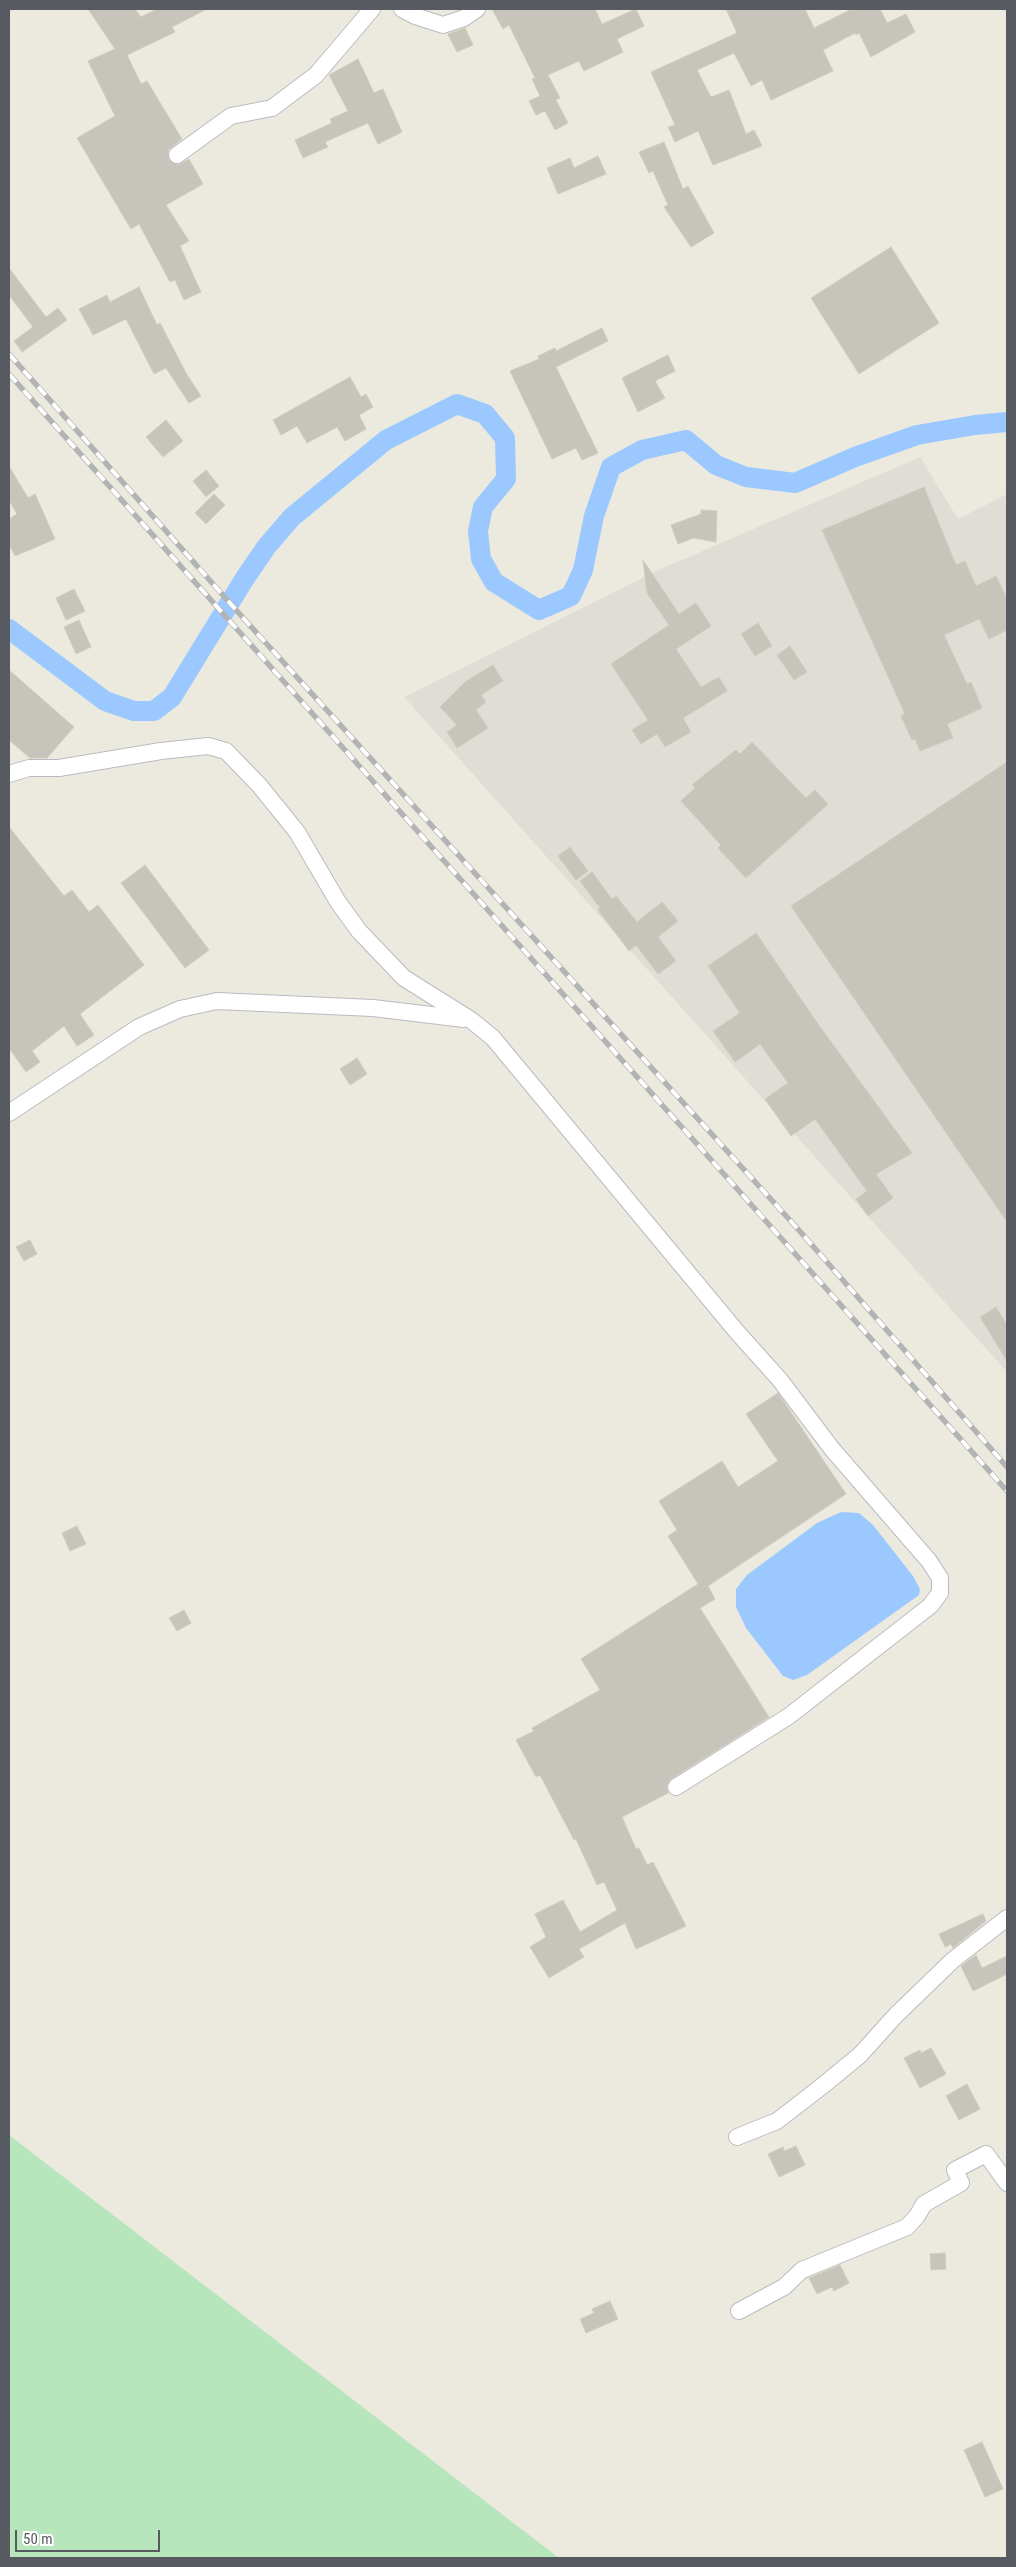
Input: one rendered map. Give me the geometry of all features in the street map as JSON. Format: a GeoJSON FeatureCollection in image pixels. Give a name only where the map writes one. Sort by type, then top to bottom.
{"type":"FeatureCollection","features":[{"type":"Feature","properties":{"kind":"street"},"geometry":{"type":"LineString","coordinates":[[177,155],[231,116],[251,110],[272,108],[316,75],[372,9]]}},
{"type":"Feature","properties":{"kind":"street"},"geometry":{"type":"LineString","coordinates":[[402,9],[443,25],[464,18],[477,9]]}},
{"type":"Feature","properties":{"kind":"street"},"geometry":{"type":"LineString","coordinates":[[9,774],[29,768],[59,768],[208,746],[226,752],[259,785],[297,832],[338,902],[358,931],[404,978],[472,1020],[493,1038],[736,1332],[780,1380],[832,1449],[929,1562],[940,1578],[940,1593],[930,1606],[789,1716],[676,1787]]}},
{"type":"Feature","properties":{"kind":"street"},"geometry":{"type":"LineString","coordinates":[[9,1112],[139,1027],[180,1009],[217,1001],[373,1008],[472,1020]]}},
{"type":"Feature","properties":{"kind":"street"},"geometry":{"type":"LineString","coordinates":[[737,2137],[777,2121],[821,2087],[860,2055],[896,2015],[953,1960],[1007,1918]]}},
{"type":"Feature","properties":{"kind":"street"},"geometry":{"type":"LineString","coordinates":[[739,2311],[784,2287],[802,2270],[907,2227],[917,2216],[924,2204],[961,2183],[955,2170],[986,2154],[1007,2183]]}},
{"type":"Feature","properties":{"kind":"shaded area"},"geometry":{"type":"Polygon","coordinates":[[[920,457],[958,519],[1007,494],[1007,1372],[404,697],[654,572],[920,457]]]}},
{"type":"Feature","properties":{"kind":"green space"},"geometry":{"type":"Polygon","coordinates":[[[9,2135],[559,2558],[9,2558],[9,2135]]]}},
{"type":"Feature","properties":{"kind":"water"},"geometry":{"type":"Polygon","coordinates":[[[841,1512],[859,1513],[873,1525],[913,1576],[920,1589],[919,1595],[807,1675],[793,1680],[783,1676],[746,1628],[736,1607],[736,1589],[747,1575],[817,1523],[841,1512]]]}},
{"type":"Feature","properties":{"kind":"building"},"geometry":{"type":"Polygon","coordinates":[[[88,9],[135,9],[141,17],[157,9],[207,9],[172,27],[175,32],[127,55],[141,84],[147,81],[182,139],[168,150],[169,160],[178,165],[189,159],[203,184],[166,205],[189,241],[180,246],[201,292],[184,300],[175,280],[170,282],[139,224],[131,229],[77,138],[115,116],[88,61],[115,49],[88,9]]]}},
{"type":"Feature","properties":{"kind":"building"},"geometry":{"type":"Polygon","coordinates":[[[492,9],[595,9],[602,24],[636,9],[644,26],[617,39],[623,52],[584,71],[579,61],[548,75],[560,98],[556,100],[568,123],[555,130],[545,111],[536,115],[529,101],[540,96],[532,79],[535,78],[509,25],[503,29],[492,9]]]}},
{"type":"Feature","properties":{"kind":"building"},"geometry":{"type":"Polygon","coordinates":[[[726,9],[805,9],[814,28],[852,9],[880,9],[887,23],[906,14],[915,32],[871,57],[859,33],[856,35],[855,33],[823,50],[833,71],[771,100],[762,80],[751,86],[734,53],[697,70],[711,97],[729,90],[746,134],[754,130],[762,146],[713,165],[698,131],[675,142],[668,127],[675,125],[651,72],[737,33],[726,9]]]}},
{"type":"Feature","properties":{"kind":"building"},"geometry":{"type":"Polygon","coordinates":[[[465,28],[473,45],[457,52],[448,34],[465,28]]]}},
{"type":"Feature","properties":{"kind":"building"},"geometry":{"type":"Polygon","coordinates":[[[358,59],[374,93],[383,89],[402,132],[378,144],[368,123],[325,142],[328,147],[303,158],[295,140],[332,123],[330,119],[348,111],[329,75],[358,59]]]}},
{"type":"Feature","properties":{"kind":"building"},"geometry":{"type":"Polygon","coordinates":[[[664,142],[683,189],[688,186],[714,233],[691,247],[664,207],[668,205],[653,171],[649,173],[639,152],[664,142]]]}},
{"type":"Feature","properties":{"kind":"building"},"geometry":{"type":"Polygon","coordinates":[[[598,156],[606,174],[558,194],[547,168],[570,158],[574,168],[598,156]]]}},
{"type":"Feature","properties":{"kind":"building"},"geometry":{"type":"Polygon","coordinates":[[[891,247],[939,323],[859,374],[811,298],[891,247]]]}},
{"type":"Feature","properties":{"kind":"building"},"geometry":{"type":"Polygon","coordinates":[[[9,268],[46,317],[58,308],[67,320],[22,352],[14,341],[33,327],[9,295],[9,268]]]}},
{"type":"Feature","properties":{"kind":"building"},"geometry":{"type":"Polygon","coordinates":[[[139,287],[157,325],[160,323],[186,373],[201,396],[189,403],[166,368],[154,374],[126,319],[93,335],[79,309],[107,295],[110,302],[139,287]]]}},
{"type":"Feature","properties":{"kind":"building"},"geometry":{"type":"Polygon","coordinates":[[[602,328],[608,341],[556,367],[598,453],[582,460],[576,448],[552,459],[510,371],[539,359],[538,356],[555,348],[556,351],[602,328]]]}},
{"type":"Feature","properties":{"kind":"building"},"geometry":{"type":"Polygon","coordinates":[[[668,355],[675,371],[655,381],[665,398],[638,412],[622,378],[668,355]]]}},
{"type":"Feature","properties":{"kind":"building"},"geometry":{"type":"Polygon","coordinates":[[[350,377],[361,397],[366,394],[373,407],[359,415],[366,429],[345,441],[337,427],[307,443],[297,426],[281,435],[273,420],[350,377]]]}},
{"type":"Feature","properties":{"kind":"building"},"geometry":{"type":"Polygon","coordinates":[[[166,420],[183,441],[163,457],[146,437],[166,420]]]}},
{"type":"Feature","properties":{"kind":"building"},"geometry":{"type":"Polygon","coordinates":[[[9,466],[28,498],[35,494],[55,539],[15,556],[9,544],[9,519],[17,514],[9,500],[9,466]]]}},
{"type":"Feature","properties":{"kind":"building"},"geometry":{"type":"Polygon","coordinates":[[[206,470],[219,486],[206,497],[193,481],[206,470]]]}},
{"type":"Feature","properties":{"kind":"building"},"geometry":{"type":"Polygon","coordinates":[[[924,487],[956,565],[965,561],[976,586],[996,576],[1007,599],[1007,630],[989,639],[979,619],[944,635],[967,684],[971,682],[982,708],[947,724],[953,738],[920,751],[915,739],[912,740],[901,716],[905,714],[822,530],[924,487]]]}},
{"type":"Feature","properties":{"kind":"building"},"geometry":{"type":"Polygon","coordinates":[[[214,494],[225,505],[206,524],[195,513],[214,494]]]}},
{"type":"Feature","properties":{"kind":"building"},"geometry":{"type":"Polygon","coordinates":[[[701,510],[717,511],[716,542],[693,538],[678,544],[671,525],[701,514],[701,510]]]}},
{"type":"Feature","properties":{"kind":"building"},"geometry":{"type":"Polygon","coordinates":[[[643,560],[679,614],[696,603],[711,626],[676,649],[701,687],[719,677],[727,691],[683,718],[691,732],[665,747],[657,734],[641,744],[632,730],[648,720],[611,664],[669,625],[647,593],[643,560]]]}},
{"type":"Feature","properties":{"kind":"building"},"geometry":{"type":"Polygon","coordinates":[[[74,589],[85,611],[66,620],[56,598],[74,589]]]}},
{"type":"Feature","properties":{"kind":"building"},"geometry":{"type":"Polygon","coordinates":[[[79,620],[91,647],[76,654],[64,627],[79,620]]]}},
{"type":"Feature","properties":{"kind":"building"},"geometry":{"type":"Polygon","coordinates":[[[758,623],[772,646],[755,656],[741,634],[758,623]]]}},
{"type":"Feature","properties":{"kind":"building"},"geometry":{"type":"Polygon","coordinates":[[[790,646],[807,672],[794,680],[777,655],[790,646]]]}},
{"type":"Feature","properties":{"kind":"building"},"geometry":{"type":"Polygon","coordinates":[[[493,665],[503,681],[481,695],[486,702],[476,710],[488,728],[457,748],[447,732],[457,725],[440,707],[466,681],[493,665]]]}},
{"type":"Feature","properties":{"kind":"building"},"geometry":{"type":"Polygon","coordinates":[[[9,670],[74,727],[47,758],[30,758],[9,740],[9,670]]]}},
{"type":"Feature","properties":{"kind":"building"},"geometry":{"type":"Polygon","coordinates":[[[752,742],[806,798],[815,790],[828,804],[746,878],[718,848],[721,845],[681,801],[695,788],[692,785],[704,775],[736,750],[740,754],[752,742]]]}},
{"type":"Feature","properties":{"kind":"building"},"geometry":{"type":"Polygon","coordinates":[[[1007,762],[1007,1222],[791,906],[1007,762]]]}},
{"type":"Feature","properties":{"kind":"building"},"geometry":{"type":"Polygon","coordinates":[[[9,827],[64,896],[72,890],[89,912],[98,905],[144,965],[80,1014],[94,1035],[77,1046],[64,1026],[32,1051],[40,1062],[26,1072],[9,1048],[9,827]]]}},
{"type":"Feature","properties":{"kind":"building"},"geometry":{"type":"Polygon","coordinates":[[[570,847],[588,871],[576,880],[558,856],[570,847]]]}},
{"type":"Feature","properties":{"kind":"building"},"geometry":{"type":"Polygon","coordinates":[[[145,865],[209,950],[185,968],[121,883],[145,865]]]}},
{"type":"Feature","properties":{"kind":"building"},"geometry":{"type":"Polygon","coordinates":[[[592,872],[612,899],[616,896],[637,922],[662,902],[678,921],[658,937],[676,961],[658,974],[636,945],[629,951],[598,910],[600,908],[580,881],[592,872]]]}},
{"type":"Feature","properties":{"kind":"building"},"geometry":{"type":"Polygon","coordinates":[[[756,933],[818,1024],[912,1153],[876,1174],[893,1198],[868,1216],[856,1199],[867,1191],[815,1119],[791,1136],[765,1099],[788,1083],[760,1044],[735,1062],[713,1031],[740,1013],[708,966],[756,933]]]}},
{"type":"Feature","properties":{"kind":"building"},"geometry":{"type":"Polygon","coordinates":[[[357,1058],[367,1074],[350,1085],[340,1069],[357,1058]]]}},
{"type":"Feature","properties":{"kind":"building"},"geometry":{"type":"Polygon","coordinates":[[[30,1240],[37,1254],[24,1261],[16,1247],[30,1240]]]}},
{"type":"Feature","properties":{"kind":"building"},"geometry":{"type":"Polygon","coordinates":[[[996,1307],[1007,1325],[1007,1361],[980,1317],[996,1307]]]}},
{"type":"Feature","properties":{"kind":"building"},"geometry":{"type":"Polygon","coordinates":[[[778,1393],[846,1494],[708,1586],[715,1599],[700,1608],[769,1717],[671,1779],[666,1786],[668,1793],[622,1817],[636,1849],[639,1848],[647,1865],[653,1862],[686,1926],[636,1949],[625,1923],[579,1949],[584,1957],[549,1978],[530,1947],[546,1937],[535,1914],[563,1900],[580,1932],[617,1910],[604,1882],[597,1885],[576,1839],[574,1840],[540,1775],[536,1777],[516,1740],[534,1731],[532,1728],[600,1690],[581,1659],[698,1584],[668,1536],[677,1530],[659,1501],[722,1461],[738,1487],[778,1461],[746,1414],[778,1393]]]}},
{"type":"Feature","properties":{"kind":"building"},"geometry":{"type":"Polygon","coordinates":[[[77,1526],[86,1544],[70,1551],[62,1533],[77,1526]]]}},
{"type":"Feature","properties":{"kind":"building"},"geometry":{"type":"Polygon","coordinates":[[[184,1610],[191,1623],[177,1631],[169,1618],[184,1610]]]}},
{"type":"Feature","properties":{"kind":"building"},"geometry":{"type":"Polygon","coordinates":[[[983,1914],[986,1921],[953,1948],[951,1944],[945,1947],[939,1934],[983,1914]]]}},
{"type":"Feature","properties":{"kind":"building"},"geometry":{"type":"Polygon","coordinates":[[[976,1955],[982,1968],[1007,1956],[1007,1974],[973,1991],[961,1966],[976,1955]]]}},
{"type":"Feature","properties":{"kind":"building"},"geometry":{"type":"Polygon","coordinates":[[[931,2048],[946,2074],[920,2088],[904,2058],[920,2050],[921,2053],[931,2048]]]}},
{"type":"Feature","properties":{"kind":"building"},"geometry":{"type":"Polygon","coordinates":[[[967,2084],[980,2109],[959,2120],[946,2096],[967,2084]]]}},
{"type":"Feature","properties":{"kind":"building"},"geometry":{"type":"Polygon","coordinates":[[[796,2146],[805,2165],[779,2177],[768,2154],[783,2147],[784,2151],[796,2146]]]}},
{"type":"Feature","properties":{"kind":"building"},"geometry":{"type":"Polygon","coordinates":[[[945,2253],[946,2269],[931,2270],[930,2254],[945,2253]]]}},
{"type":"Feature","properties":{"kind":"building"},"geometry":{"type":"Polygon","coordinates":[[[840,2265],[849,2283],[834,2291],[832,2287],[817,2294],[809,2278],[840,2265]]]}},
{"type":"Feature","properties":{"kind":"building"},"geometry":{"type":"Polygon","coordinates":[[[610,2301],[618,2319],[586,2333],[580,2319],[594,2313],[592,2309],[610,2301]]]}},
{"type":"Feature","properties":{"kind":"building"},"geometry":{"type":"Polygon","coordinates":[[[982,2442],[1003,2489],[985,2497],[964,2450],[982,2442]]]}},
{"type":"Feature","properties":{"kind":"waterway"},"geometry":{"type":"LineString","coordinates":[[9,629],[105,701],[134,711],[154,711],[172,697],[245,578],[267,546],[292,517],[386,440],[457,404],[485,414],[505,438],[506,479],[483,507],[478,531],[481,559],[494,582],[539,610],[571,596],[583,570],[594,516],[611,467],[642,450],[686,440],[716,465],[746,477],[795,483],[855,457],[917,435],[975,425],[1007,422]]}},
{"type":"Feature","properties":{"kind":"railway"},"geometry":{"type":"LineString","coordinates":[[9,354],[245,620],[797,1228],[1007,1467]]}},
{"type":"Feature","properties":{"kind":"railway"},"geometry":{"type":"LineString","coordinates":[[9,374],[1007,1491]]}}]}
